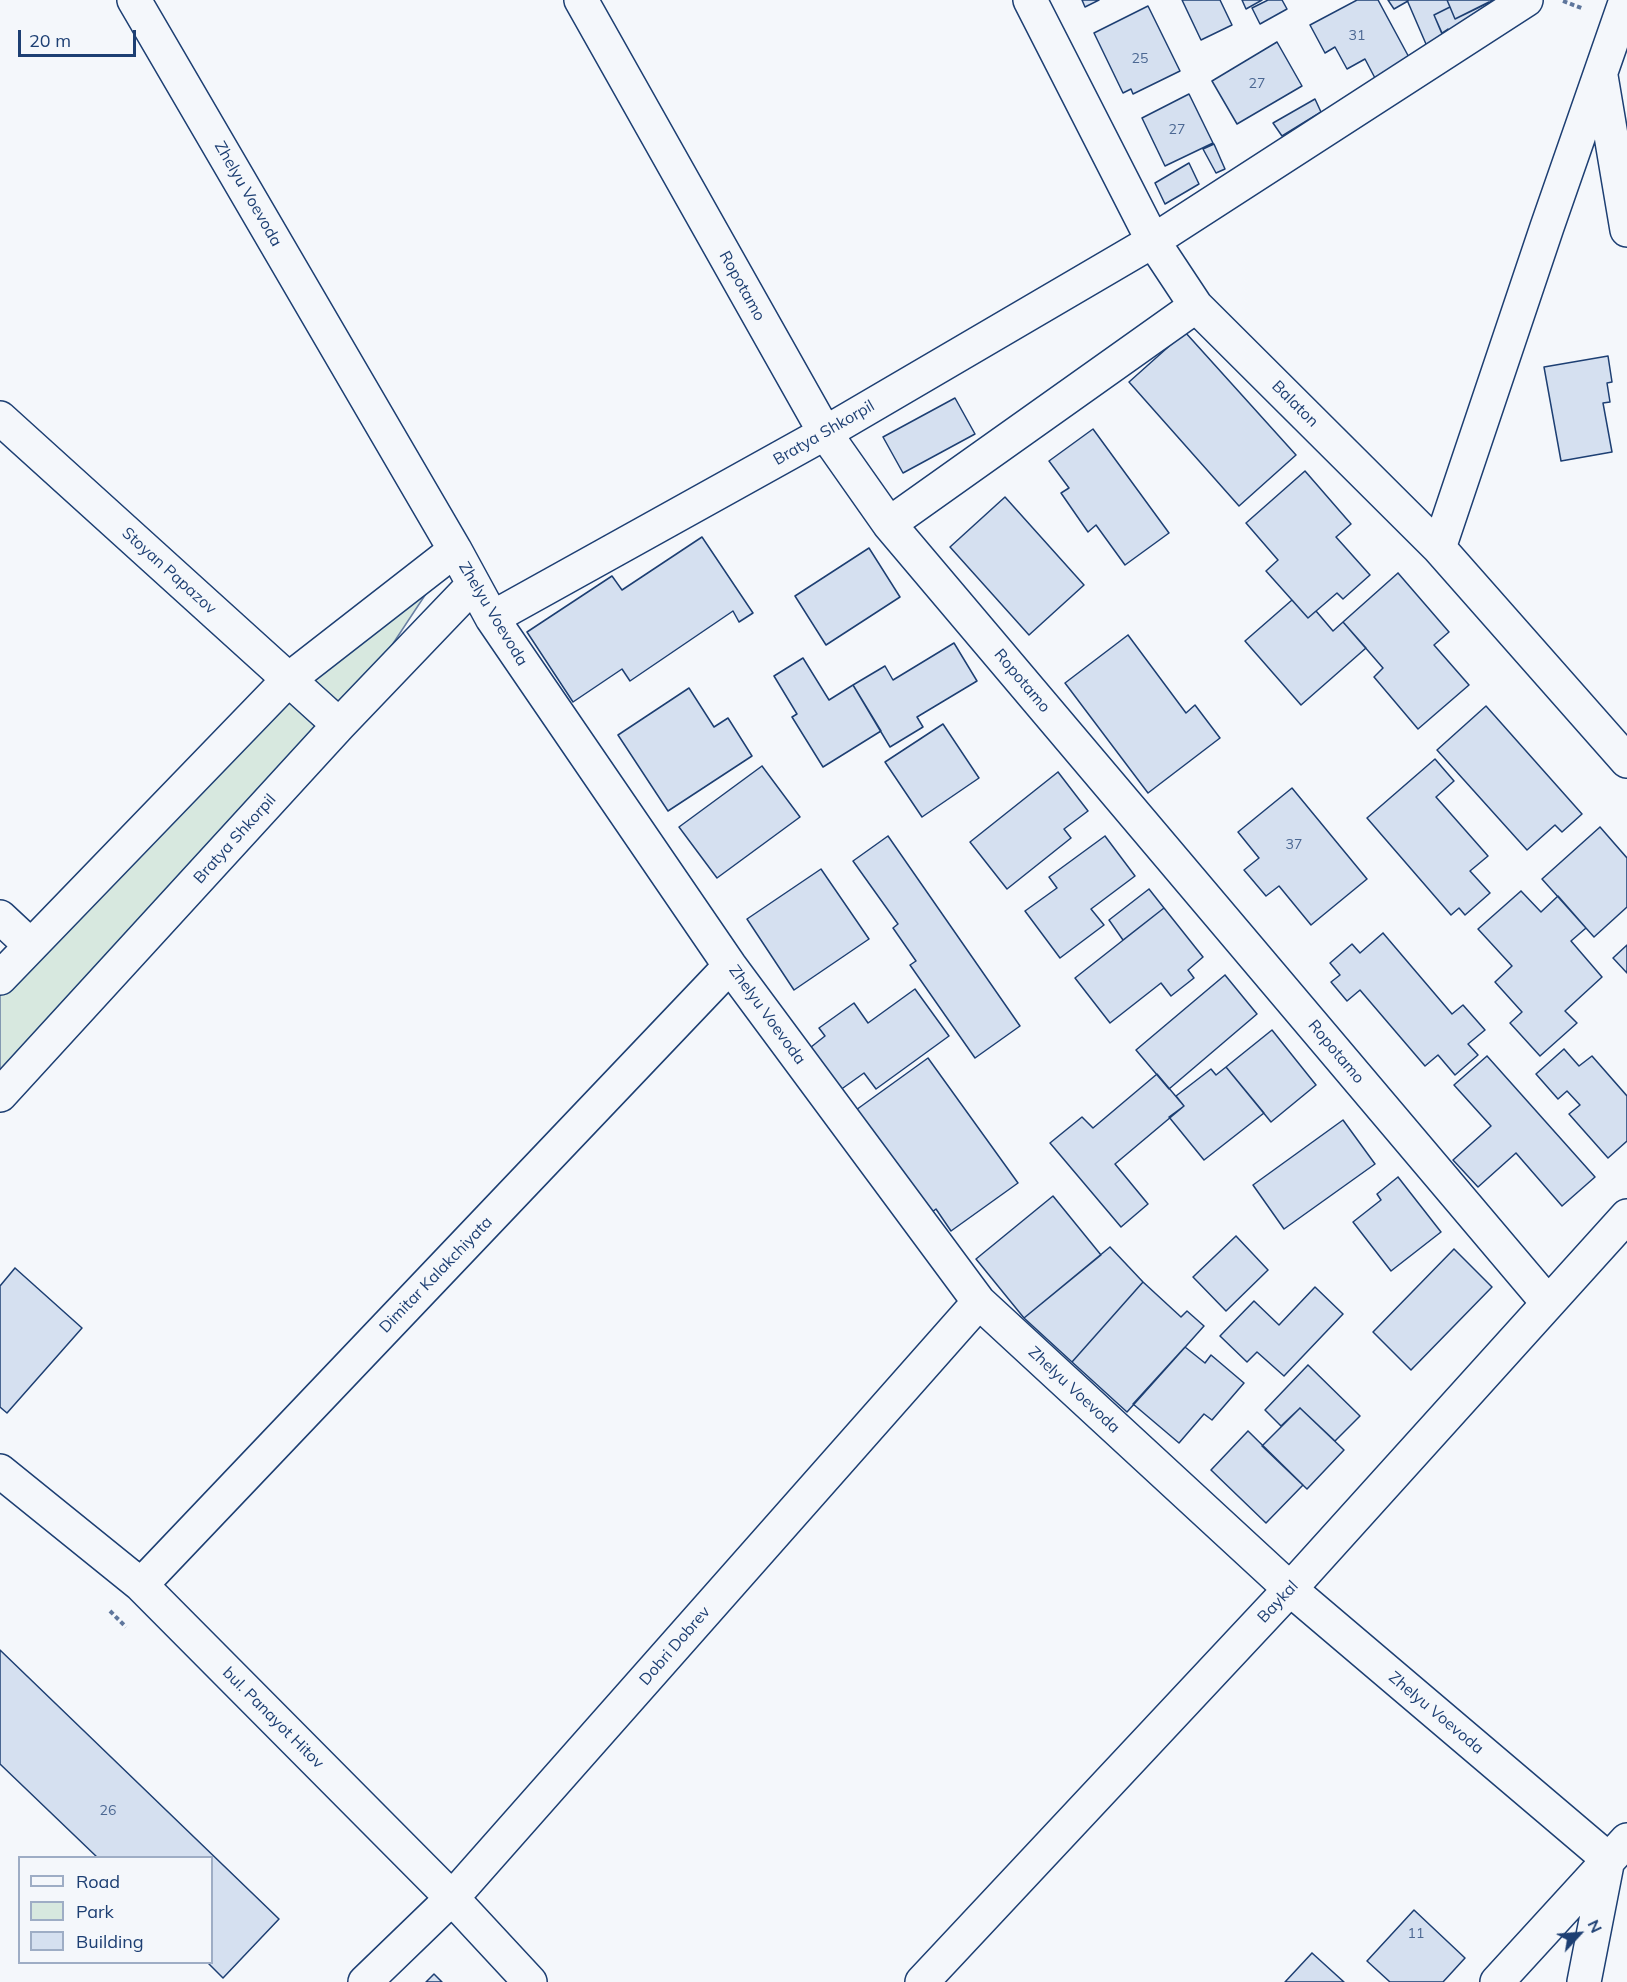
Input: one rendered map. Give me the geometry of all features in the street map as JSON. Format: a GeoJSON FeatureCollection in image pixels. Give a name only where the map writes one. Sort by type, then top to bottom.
{"type":"FeatureCollection","features":[{"type":"Feature","properties":{"kind":"street","name":"Zhelyu Voevoda"},"geometry":{"type":"LineString","coordinates":[[134,0],[455,549],[492,618],[730,966],[979,1302],[1290,1589],[1618,1849]]}},
{"type":"Feature","properties":{"kind":"street","name":"Ropotamo"},"geometry":{"type":"LineString","coordinates":[[581,0],[825,433],[889,524],[1548,1303]]}},
{"type":"Feature","properties":{"kind":"street","name":"Balaton"},"geometry":{"type":"LineString","coordinates":[[1030,0],[1153,241],[1196,306],[1439,548],[1627,761]]}},
{"type":"Feature","properties":{"kind":"street","name":"Bratya Shkorpil"},"geometry":{"type":"LineString","coordinates":[[492,618],[825,433],[1153,241],[1526,0]]}},
{"type":"Feature","properties":{"kind":"street"},"geometry":{"type":"LineString","coordinates":[[1439,548],[1626,0]]}},
{"type":"Feature","properties":{"kind":"street"},"geometry":{"type":"LineString","coordinates":[[1600,74],[1627,230]]}},
{"type":"Feature","properties":{"kind":"street"},"geometry":{"type":"LineString","coordinates":[[889,524],[1196,306]]}},
{"type":"Feature","properties":{"kind":"street","name":"Stoyan Papazov"},"geometry":{"type":"LineString","coordinates":[[0,418],[339,725]]}},
{"type":"Feature","properties":{"kind":"street"},"geometry":{"type":"LineString","coordinates":[[0,978],[288,680],[455,549]]}},
{"type":"Feature","properties":{"kind":"street","name":"Bratya Shkorpil"},"geometry":{"type":"LineString","coordinates":[[0,1095],[339,725],[473,585]]}},
{"type":"Feature","properties":{"kind":"street"},"geometry":{"type":"LineString","coordinates":[[0,917],[30,945]]}},
{"type":"Feature","properties":{"kind":"street","name":"Dimitar Kalakchiyata"},"geometry":{"type":"LineString","coordinates":[[141,1585],[730,966]]}},
{"type":"Feature","properties":{"kind":"street","name":"Baykal"},"geometry":{"type":"LineString","coordinates":[[922,1982],[1290,1589],[1627,1216]]}},
{"type":"Feature","properties":{"kind":"street","name":"Dobri Dobrev"},"geometry":{"type":"LineString","coordinates":[[364,1982],[452,1898],[979,1302]]}},
{"type":"Feature","properties":{"kind":"street","name":"bul. Panayot Hitov"},"geometry":{"type":"LineString","coordinates":[[0,1471],[141,1585],[452,1898],[530,1982]]}},
{"type":"Feature","properties":{"kind":"street"},"geometry":{"type":"LineString","coordinates":[[1497,1982],[1618,1849]]}},
{"type":"Feature","properties":{"kind":"street"},"geometry":{"type":"LineString","coordinates":[[1584,1982],[1618,1849]]}},
{"type":"Feature","properties":{"kind":"green space"},"geometry":{"type":"Polygon","coordinates":[[[455,550],[339,725],[0,1095],[0,978],[288,680],[455,550]]]}},
{"type":"Feature","properties":{"kind":"building"},"geometry":{"type":"Polygon","coordinates":[[[1082,0],[1099,0],[1085,7],[1082,0]]]}},
{"type":"Feature","properties":{"kind":"building"},"geometry":{"type":"Polygon","coordinates":[[[1182,0],[1220,0],[1232,25],[1201,40],[1182,0]]]}},
{"type":"Feature","properties":{"kind":"building"},"geometry":{"type":"Polygon","coordinates":[[[1242,0],[1262,0],[1246,9],[1242,0]]]}},
{"type":"Feature","properties":{"kind":"building"},"geometry":{"type":"Polygon","coordinates":[[[1268,0],[1282,0],[1287,9],[1260,24],[1252,8],[1268,0]]]}},
{"type":"Feature","properties":{"kind":"building"},"geometry":{"type":"Polygon","coordinates":[[[1357,0],[1378,0],[1411,61],[1376,80],[1365,59],[1347,69],[1335,47],[1325,53],[1310,25],[1357,0]]]}},
{"type":"Feature","properties":{"kind":"building"},"geometry":{"type":"Polygon","coordinates":[[[1388,0],[1407,0],[1408,1],[1394,9],[1388,0]]]}},
{"type":"Feature","properties":{"kind":"building"},"geometry":{"type":"Polygon","coordinates":[[[1407,0],[1447,0],[1450,7],[1434,15],[1445,41],[1429,51],[1407,0]]]}},
{"type":"Feature","properties":{"kind":"building"},"geometry":{"type":"Polygon","coordinates":[[[1447,0],[1494,0],[1455,19],[1447,0]]]}},
{"type":"Feature","properties":{"kind":"building"},"geometry":{"type":"Polygon","coordinates":[[[1489,2],[1494,11],[1452,37],[1448,29],[1442,33],[1434,15],[1450,7],[1455,19],[1489,2]]]}},
{"type":"Feature","properties":{"kind":"building"},"geometry":{"type":"Polygon","coordinates":[[[1148,6],[1180,71],[1133,94],[1131,89],[1123,93],[1094,33],[1148,6]]]}},
{"type":"Feature","properties":{"kind":"building"},"geometry":{"type":"Polygon","coordinates":[[[1277,42],[1302,86],[1237,124],[1212,81],[1277,42]]]}},
{"type":"Feature","properties":{"kind":"building"},"geometry":{"type":"Polygon","coordinates":[[[1189,94],[1213,143],[1165,166],[1142,118],[1189,94]]]}},
{"type":"Feature","properties":{"kind":"building"},"geometry":{"type":"Polygon","coordinates":[[[1315,99],[1321,112],[1282,136],[1273,123],[1315,99]]]}},
{"type":"Feature","properties":{"kind":"building"},"geometry":{"type":"Polygon","coordinates":[[[1214,144],[1225,169],[1216,173],[1203,149],[1214,144]]]}},
{"type":"Feature","properties":{"kind":"building"},"geometry":{"type":"Polygon","coordinates":[[[1189,163],[1199,184],[1165,204],[1155,183],[1189,163]]]}},
{"type":"Feature","properties":{"kind":"building"},"geometry":{"type":"Polygon","coordinates":[[[1185,332],[1296,455],[1239,506],[1129,382],[1185,332]]]}},
{"type":"Feature","properties":{"kind":"building"},"geometry":{"type":"Polygon","coordinates":[[[1608,356],[1612,382],[1607,383],[1610,402],[1603,403],[1612,452],[1561,461],[1544,367],[1608,356]]]}},
{"type":"Feature","properties":{"kind":"building"},"geometry":{"type":"Polygon","coordinates":[[[955,398],[975,434],[903,473],[883,437],[955,398]]]}},
{"type":"Feature","properties":{"kind":"building"},"geometry":{"type":"Polygon","coordinates":[[[1093,429],[1169,533],[1125,565],[1096,525],[1088,532],[1061,493],[1069,488],[1049,461],[1093,429]]]}},
{"type":"Feature","properties":{"kind":"building"},"geometry":{"type":"Polygon","coordinates":[[[1305,471],[1351,524],[1336,537],[1370,575],[1343,599],[1337,593],[1308,618],[1266,571],[1278,560],[1246,523],[1305,471]]]}},
{"type":"Feature","properties":{"kind":"building"},"geometry":{"type":"Polygon","coordinates":[[[1005,497],[1084,585],[1029,635],[950,547],[1005,497]]]}},
{"type":"Feature","properties":{"kind":"building"},"geometry":{"type":"Polygon","coordinates":[[[702,537],[753,613],[739,622],[733,611],[630,681],[622,669],[573,702],[527,632],[612,576],[622,590],[702,537]]]}},
{"type":"Feature","properties":{"kind":"building"},"geometry":{"type":"Polygon","coordinates":[[[869,548],[900,597],[826,645],[795,596],[869,548]]]}},
{"type":"Feature","properties":{"kind":"building"},"geometry":{"type":"Polygon","coordinates":[[[1398,573],[1449,632],[1434,645],[1469,685],[1418,729],[1374,677],[1383,668],[1343,622],[1398,573]]]}},
{"type":"Feature","properties":{"kind":"building"},"geometry":{"type":"Polygon","coordinates":[[[1292,600],[1308,618],[1316,611],[1333,631],[1343,622],[1366,648],[1301,705],[1245,641],[1292,600]]]}},
{"type":"Feature","properties":{"kind":"building"},"geometry":{"type":"Polygon","coordinates":[[[1128,635],[1186,713],[1195,705],[1220,738],[1148,793],[1065,683],[1128,635]]]}},
{"type":"Feature","properties":{"kind":"building"},"geometry":{"type":"Polygon","coordinates":[[[954,643],[977,681],[917,717],[923,727],[890,747],[853,685],[885,666],[893,680],[954,643]]]}},
{"type":"Feature","properties":{"kind":"building"},"geometry":{"type":"Polygon","coordinates":[[[803,658],[829,700],[853,685],[881,731],[823,767],[792,717],[797,714],[774,676],[803,658]]]}},
{"type":"Feature","properties":{"kind":"building"},"geometry":{"type":"Polygon","coordinates":[[[689,688],[714,727],[728,718],[752,756],[668,811],[618,735],[689,688]]]}},
{"type":"Feature","properties":{"kind":"building"},"geometry":{"type":"Polygon","coordinates":[[[1486,706],[1582,814],[1562,832],[1555,825],[1527,850],[1437,750],[1486,706]]]}},
{"type":"Feature","properties":{"kind":"building"},"geometry":{"type":"Polygon","coordinates":[[[943,724],[979,778],[922,817],[885,762],[943,724]]]}},
{"type":"Feature","properties":{"kind":"building"},"geometry":{"type":"Polygon","coordinates":[[[1435,759],[1454,781],[1436,797],[1488,856],[1470,871],[1490,893],[1465,915],[1459,908],[1451,915],[1367,818],[1435,759]]]}},
{"type":"Feature","properties":{"kind":"building"},"geometry":{"type":"Polygon","coordinates":[[[762,766],[800,817],[717,878],[679,827],[762,766]]]}},
{"type":"Feature","properties":{"kind":"building"},"geometry":{"type":"Polygon","coordinates":[[[1058,772],[1088,811],[1064,829],[1071,838],[1007,889],[970,842],[1058,772]]]}},
{"type":"Feature","properties":{"kind":"building"},"geometry":{"type":"Polygon","coordinates":[[[1292,788],[1367,879],[1311,925],[1279,886],[1266,896],[1244,870],[1259,858],[1238,832],[1292,788]]]}},
{"type":"Feature","properties":{"kind":"building"},"geometry":{"type":"Polygon","coordinates":[[[1600,827],[1627,858],[1627,907],[1594,937],[1542,879],[1600,827]]]}},
{"type":"Feature","properties":{"kind":"building"},"geometry":{"type":"Polygon","coordinates":[[[888,836],[1020,1026],[975,1058],[910,965],[916,961],[893,928],[898,924],[853,861],[888,836]]]}},
{"type":"Feature","properties":{"kind":"building"},"geometry":{"type":"Polygon","coordinates":[[[1105,836],[1135,876],[1091,909],[1104,925],[1060,958],[1025,911],[1057,888],[1049,877],[1105,836]]]}},
{"type":"Feature","properties":{"kind":"building"},"geometry":{"type":"Polygon","coordinates":[[[821,869],[869,939],[794,990],[747,919],[821,869]]]}},
{"type":"Feature","properties":{"kind":"building"},"geometry":{"type":"Polygon","coordinates":[[[1149,889],[1164,908],[1123,940],[1109,920],[1149,889]]]}},
{"type":"Feature","properties":{"kind":"building"},"geometry":{"type":"Polygon","coordinates":[[[1521,891],[1541,912],[1558,896],[1586,928],[1571,941],[1602,977],[1565,1011],[1577,1023],[1540,1056],[1510,1023],[1522,1012],[1495,982],[1512,966],[1478,929],[1521,891]]]}},
{"type":"Feature","properties":{"kind":"building"},"geometry":{"type":"Polygon","coordinates":[[[1164,908],[1203,957],[1188,970],[1194,978],[1171,996],[1161,983],[1110,1023],[1075,978],[1164,908]]]}},
{"type":"Feature","properties":{"kind":"building"},"geometry":{"type":"Polygon","coordinates":[[[1383,933],[1452,1014],[1463,1005],[1485,1030],[1468,1044],[1478,1055],[1455,1075],[1438,1055],[1425,1066],[1360,990],[1347,1001],[1331,982],[1340,975],[1330,963],[1352,944],[1360,953],[1383,933]]]}},
{"type":"Feature","properties":{"kind":"building"},"geometry":{"type":"Polygon","coordinates":[[[1627,945],[1627,973],[1613,958],[1627,945]]]}},
{"type":"Feature","properties":{"kind":"building"},"geometry":{"type":"Polygon","coordinates":[[[1225,975],[1257,1014],[1169,1089],[1136,1050],[1225,975]]]}},
{"type":"Feature","properties":{"kind":"building"},"geometry":{"type":"Polygon","coordinates":[[[915,989],[949,1036],[876,1089],[864,1073],[836,1093],[806,1051],[825,1036],[819,1028],[854,1003],[868,1023],[915,989]]]}},
{"type":"Feature","properties":{"kind":"building"},"geometry":{"type":"Polygon","coordinates":[[[1272,1030],[1316,1085],[1271,1122],[1226,1067],[1272,1030]]]}},
{"type":"Feature","properties":{"kind":"building"},"geometry":{"type":"Polygon","coordinates":[[[1564,1049],[1579,1066],[1592,1056],[1627,1096],[1627,1141],[1608,1158],[1569,1114],[1580,1105],[1567,1091],[1558,1099],[1536,1074],[1564,1049]]]}},
{"type":"Feature","properties":{"kind":"building"},"geometry":{"type":"Polygon","coordinates":[[[1487,1056],[1595,1177],[1562,1206],[1516,1153],[1478,1187],[1453,1160],[1491,1126],[1454,1085],[1487,1056]]]}},
{"type":"Feature","properties":{"kind":"building"},"geometry":{"type":"Polygon","coordinates":[[[928,1058],[1018,1183],[951,1231],[936,1209],[924,1218],[849,1115],[928,1058]]]}},
{"type":"Feature","properties":{"kind":"building"},"geometry":{"type":"Polygon","coordinates":[[[1226,1067],[1264,1113],[1204,1160],[1169,1117],[1184,1106],[1176,1096],[1211,1069],[1216,1075],[1226,1067]]]}},
{"type":"Feature","properties":{"kind":"building"},"geometry":{"type":"Polygon","coordinates":[[[1157,1074],[1184,1106],[1115,1164],[1148,1204],[1121,1227],[1050,1143],[1082,1117],[1093,1128],[1157,1074]]]}},
{"type":"Feature","properties":{"kind":"building"},"geometry":{"type":"Polygon","coordinates":[[[1343,1120],[1375,1164],[1284,1229],[1253,1185],[1343,1120]]]}},
{"type":"Feature","properties":{"kind":"building"},"geometry":{"type":"Polygon","coordinates":[[[1398,1177],[1441,1232],[1391,1271],[1353,1222],[1381,1200],[1377,1194],[1398,1177]]]}},
{"type":"Feature","properties":{"kind":"building"},"geometry":{"type":"Polygon","coordinates":[[[1053,1196],[1101,1255],[1024,1318],[976,1259],[1053,1196]]]}},
{"type":"Feature","properties":{"kind":"building"},"geometry":{"type":"Polygon","coordinates":[[[1236,1236],[1268,1270],[1226,1311],[1193,1277],[1236,1236]]]}},
{"type":"Feature","properties":{"kind":"building"},"geometry":{"type":"Polygon","coordinates":[[[1110,1247],[1143,1282],[1072,1362],[1024,1318],[1110,1247]]]}},
{"type":"Feature","properties":{"kind":"building"},"geometry":{"type":"Polygon","coordinates":[[[1454,1249],[1492,1287],[1411,1370],[1373,1332],[1454,1249]]]}},
{"type":"Feature","properties":{"kind":"building"},"geometry":{"type":"Polygon","coordinates":[[[15,1268],[82,1328],[7,1413],[0,1407],[0,1286],[15,1268]]]}},
{"type":"Feature","properties":{"kind":"building"},"geometry":{"type":"Polygon","coordinates":[[[1143,1282],[1181,1317],[1187,1311],[1204,1326],[1127,1412],[1072,1362],[1143,1282]]]}},
{"type":"Feature","properties":{"kind":"building"},"geometry":{"type":"Polygon","coordinates":[[[1315,1287],[1343,1314],[1284,1376],[1257,1352],[1247,1362],[1220,1336],[1254,1301],[1279,1325],[1315,1287]]]}},
{"type":"Feature","properties":{"kind":"building"},"geometry":{"type":"Polygon","coordinates":[[[1185,1347],[1205,1363],[1211,1355],[1244,1383],[1212,1420],[1204,1414],[1179,1443],[1133,1404],[1185,1347]]]}},
{"type":"Feature","properties":{"kind":"building"},"geometry":{"type":"Polygon","coordinates":[[[1308,1365],[1360,1416],[1335,1441],[1300,1408],[1281,1426],[1265,1410],[1308,1365]]]}},
{"type":"Feature","properties":{"kind":"building"},"geometry":{"type":"Polygon","coordinates":[[[1300,1408],[1344,1450],[1307,1489],[1262,1446],[1300,1408]]]}},
{"type":"Feature","properties":{"kind":"building"},"geometry":{"type":"Polygon","coordinates":[[[1248,1431],[1303,1485],[1266,1523],[1211,1470],[1248,1431]]]}},
{"type":"Feature","properties":{"kind":"building"},"geometry":{"type":"Polygon","coordinates":[[[0,1650],[279,1919],[223,1978],[209,1964],[213,1964],[213,1856],[96,1856],[0,1764],[0,1650]]]}},
{"type":"Feature","properties":{"kind":"building"},"geometry":{"type":"Polygon","coordinates":[[[1414,1910],[1465,1958],[1443,1982],[1390,1982],[1367,1961],[1414,1910]]]}},
{"type":"Feature","properties":{"kind":"building"},"geometry":{"type":"Polygon","coordinates":[[[1312,1953],[1344,1982],[1285,1982],[1312,1953]]]}},
{"type":"Feature","properties":{"kind":"building"},"geometry":{"type":"Polygon","coordinates":[[[434,1974],[442,1982],[426,1982],[434,1974]]]}}]}
